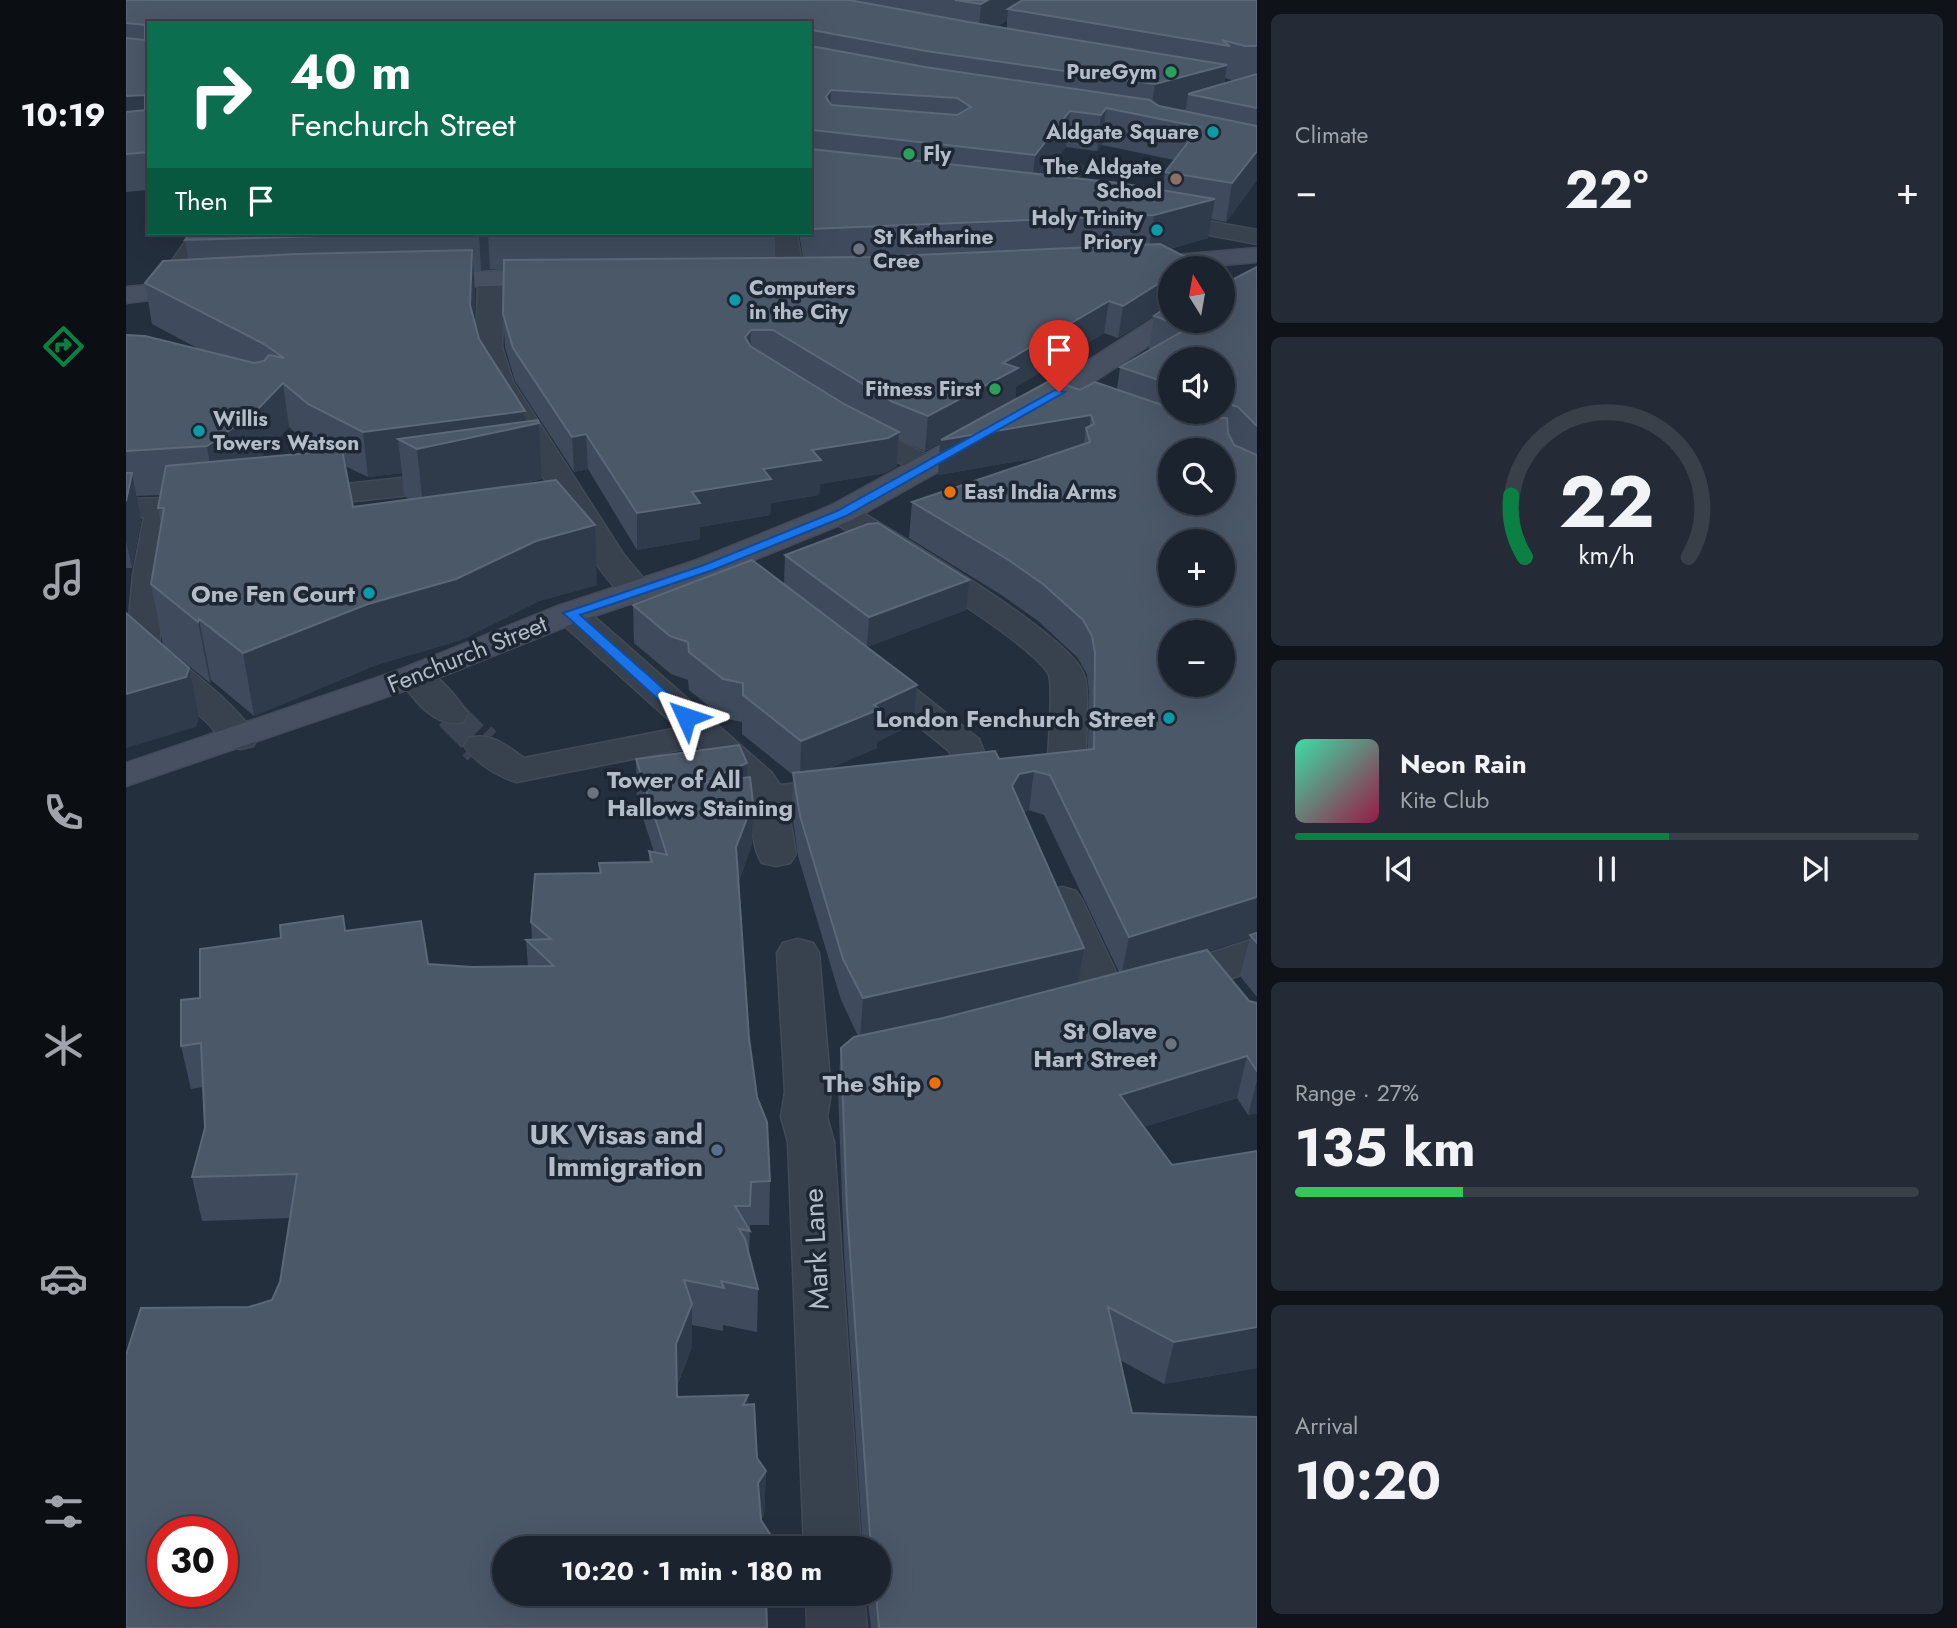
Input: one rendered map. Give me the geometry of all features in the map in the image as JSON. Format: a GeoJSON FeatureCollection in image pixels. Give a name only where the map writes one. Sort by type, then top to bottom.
{"type":"FeatureCollection","features":[{"type":"Feature","properties":{"kind":"street"},"geometry":{"type":"LineString","coordinates":[[1134,215],[1257,238]]}},
{"type":"Feature","properties":{"kind":"street"},"geometry":{"type":"LineString","coordinates":[[175,290],[181,265],[202,235]]}},
{"type":"Feature","properties":{"kind":"street"},"geometry":{"type":"LineString","coordinates":[[785,235],[791,280]]}},
{"type":"Feature","properties":{"kind":"street"},"geometry":{"type":"LineString","coordinates":[[1236,256],[1236,249],[1257,238]]}},
{"type":"Feature","properties":{"kind":"street"},"geometry":{"type":"LineString","coordinates":[[1117,267],[1158,268]]}},
{"type":"Feature","properties":{"kind":"street"},"geometry":{"type":"LineString","coordinates":[[491,279],[488,309],[491,360],[499,382],[611,561],[638,591]]}},
{"type":"Feature","properties":{"kind":"street"},"geometry":{"type":"LineString","coordinates":[[393,281],[584,279]]}},
{"type":"Feature","properties":{"kind":"street"},"geometry":{"type":"LineString","coordinates":[[766,280],[818,279]]}},
{"type":"Feature","properties":{"kind":"street"},"geometry":{"type":"LineString","coordinates":[[126,295],[219,287]]}},
{"type":"Feature","properties":{"kind":"street","name":"Fenchurch Street"},"geometry":{"type":"LineString","coordinates":[[126,775],[240,738],[403,672],[728,560],[841,513],[1059,392],[1158,327]]}},
{"type":"Feature","properties":{"kind":"street"},"geometry":{"type":"LineString","coordinates":[[1059,392],[1095,405]]}},
{"type":"Feature","properties":{"kind":"street"},"geometry":{"type":"LineString","coordinates":[[829,415],[879,445],[927,466]]}},
{"type":"Feature","properties":{"kind":"street"},"geometry":{"type":"LineString","coordinates":[[126,508],[161,509],[255,502],[312,504],[552,464]]}},
{"type":"Feature","properties":{"kind":"street"},"geometry":{"type":"LineString","coordinates":[[161,509],[149,575],[142,648],[222,716],[240,738]]}},
{"type":"Feature","properties":{"kind":"street"},"geometry":{"type":"LineString","coordinates":[[841,513],[1011,623],[1060,663],[1067,675],[1067,760],[1055,768],[974,777],[966,747],[847,652]]}},
{"type":"Feature","properties":{"kind":"street"},"geometry":{"type":"LineString","coordinates":[[728,560],[758,583]]}},
{"type":"Feature","properties":{"kind":"street"},"geometry":{"type":"LineString","coordinates":[[570,613],[760,781],[768,798],[776,854]]}},
{"type":"Feature","properties":{"kind":"street"},"geometry":{"type":"LineString","coordinates":[[403,672],[450,714]]}},
{"type":"Feature","properties":{"kind":"street"},"geometry":{"type":"LineString","coordinates":[[482,747],[517,771],[705,734]]}},
{"type":"Feature","properties":{"kind":"street"},"geometry":{"type":"LineString","coordinates":[[768,798],[878,787]]}},
{"type":"Feature","properties":{"kind":"street"},"geometry":{"type":"LineString","coordinates":[[1044,861],[1088,1003],[1222,985],[1257,951]]}},
{"type":"Feature","properties":{"kind":"street","name":"Mark Lane"},"geometry":{"type":"LineString","coordinates":[[798,953],[829,1065],[808,1092],[802,1121],[811,1142],[832,1536]]}},
{"type":"Feature","properties":{"kind":"street"},"geometry":{"type":"LineString","coordinates":[[836,1606],[837,1628]]}},
{"type":"Feature","properties":{"kind":"green space"},"geometry":{"type":"Polygon","coordinates":[[[1057,159],[1078,162],[1088,167],[1077,180],[1058,179],[1045,168],[1057,159]]]}},
{"type":"Feature","properties":{"kind":"building"},"geometry":{"type":"Polygon","coordinates":[[[126,0],[849,0],[1227,65],[1155,84],[926,51],[812,30],[812,21],[147,21],[147,152],[126,154],[126,112],[145,110],[145,95],[126,96],[126,38],[145,40],[145,25],[126,23],[126,0]]]}},
{"type":"Feature","properties":{"kind":"building"},"geometry":{"type":"Polygon","coordinates":[[[955,0],[988,0],[981,4],[955,0]]]}},
{"type":"Feature","properties":{"kind":"building"},"geometry":{"type":"Polygon","coordinates":[[[1023,0],[1257,0],[1257,46],[1222,40],[1230,46],[1008,9],[1023,0]]]}},
{"type":"Feature","properties":{"kind":"building"},"geometry":{"type":"Polygon","coordinates":[[[812,46],[925,67],[1150,100],[1159,106],[1257,126],[1257,151],[1232,183],[1165,172],[1200,127],[1106,108],[1101,115],[1070,111],[1035,155],[812,130],[812,46]],[[831,90],[826,97],[831,105],[957,115],[971,107],[957,98],[831,90]]]}},
{"type":"Feature","properties":{"kind":"building"},"geometry":{"type":"Polygon","coordinates":[[[1257,74],[1257,108],[1188,94],[1257,74]]]}},
{"type":"Feature","properties":{"kind":"building"},"geometry":{"type":"Polygon","coordinates":[[[812,149],[1119,183],[1215,199],[1154,215],[812,229],[812,149]]]}},
{"type":"Feature","properties":{"kind":"building"},"geometry":{"type":"Polygon","coordinates":[[[189,235],[356,235],[185,240],[189,235]]]}},
{"type":"Feature","properties":{"kind":"building"},"geometry":{"type":"Polygon","coordinates":[[[1160,244],[1184,256],[1158,256],[1158,284],[1123,306],[1109,301],[1003,363],[1018,368],[928,416],[893,402],[773,330],[751,330],[745,337],[750,346],[844,404],[899,432],[888,438],[812,450],[821,460],[763,469],[771,479],[692,492],[700,503],[637,513],[586,434],[572,437],[513,348],[503,314],[504,260],[872,257],[1160,244]]]}},
{"type":"Feature","properties":{"kind":"building"},"geometry":{"type":"Polygon","coordinates":[[[472,250],[470,305],[479,339],[525,411],[363,432],[308,404],[283,383],[254,413],[207,446],[126,451],[126,335],[145,336],[254,363],[264,361],[269,355],[284,358],[264,344],[145,283],[163,261],[296,254],[472,250]]]}},
{"type":"Feature","properties":{"kind":"building"},"geometry":{"type":"Polygon","coordinates":[[[1257,267],[1257,426],[1235,406],[1235,347],[1158,347],[1158,380],[1120,367],[1179,333],[1235,333],[1236,278],[1257,267]]]}},
{"type":"Feature","properties":{"kind":"building"},"geometry":{"type":"Polygon","coordinates":[[[1051,380],[1080,390],[1095,382],[1158,404],[1158,424],[1227,424],[1230,438],[1158,438],[1158,515],[1235,515],[1235,445],[1257,455],[1257,897],[1129,937],[1050,775],[1034,771],[1019,774],[1012,786],[1084,948],[863,998],[843,959],[800,816],[793,773],[995,751],[999,759],[1094,749],[1095,653],[1092,636],[1083,620],[1043,584],[1007,559],[912,502],[1090,442],[1086,428],[1094,424],[1091,415],[941,440],[1051,380]]]}},
{"type":"Feature","properties":{"kind":"building"},"geometry":{"type":"Polygon","coordinates":[[[538,420],[539,423],[417,449],[398,439],[538,420]]]}},
{"type":"Feature","properties":{"kind":"building"},"geometry":{"type":"Polygon","coordinates":[[[342,450],[353,507],[556,480],[595,525],[536,541],[456,579],[368,604],[243,653],[199,619],[198,622],[151,584],[164,508],[158,508],[166,466],[342,450]]]}},
{"type":"Feature","properties":{"kind":"building"},"geometry":{"type":"Polygon","coordinates":[[[126,473],[132,473],[126,501],[126,473]]]}},
{"type":"Feature","properties":{"kind":"building"},"geometry":{"type":"Polygon","coordinates":[[[878,523],[969,580],[869,617],[785,555],[868,524],[878,523]]]}},
{"type":"Feature","properties":{"kind":"building"},"geometry":{"type":"Polygon","coordinates":[[[752,560],[917,685],[874,705],[880,709],[801,741],[743,695],[743,683],[723,679],[689,652],[688,642],[670,636],[633,605],[752,560]]]}},
{"type":"Feature","properties":{"kind":"building"},"geometry":{"type":"Polygon","coordinates":[[[126,613],[189,668],[186,677],[126,694],[126,613]]]}},
{"type":"Feature","properties":{"kind":"building"},"geometry":{"type":"Polygon","coordinates":[[[739,745],[747,763],[700,783],[750,777],[753,803],[736,847],[749,1038],[757,1097],[767,1122],[770,1181],[751,1182],[750,1206],[735,1206],[750,1231],[739,1229],[745,1239],[758,1289],[721,1281],[724,1288],[684,1280],[692,1304],[676,1344],[677,1397],[748,1395],[743,1405],[754,1404],[757,1458],[766,1471],[758,1483],[761,1520],[770,1534],[492,1536],[492,1606],[766,1606],[767,1628],[126,1628],[126,1355],[141,1308],[249,1307],[272,1300],[280,1282],[297,1174],[192,1177],[205,1128],[201,1043],[181,1046],[181,1000],[200,998],[200,949],[281,938],[280,925],[343,916],[345,931],[421,921],[428,964],[472,967],[554,966],[526,940],[551,939],[531,922],[535,874],[601,873],[599,863],[652,862],[649,851],[667,855],[636,759],[739,745]]]}},
{"type":"Feature","properties":{"kind":"building"},"geometry":{"type":"Polygon","coordinates":[[[1257,933],[1257,943],[1250,935],[1257,933]]]}},
{"type":"Feature","properties":{"kind":"building"},"geometry":{"type":"Polygon","coordinates":[[[1207,950],[1249,1001],[1257,1003],[1257,1071],[1247,1056],[1120,1095],[1172,1165],[1257,1151],[1257,1327],[1174,1342],[1108,1307],[1132,1413],[1257,1417],[1257,1628],[879,1628],[877,1606],[891,1606],[891,1536],[870,1536],[847,1210],[841,1048],[854,1037],[943,1018],[1207,950]]]}},
{"type":"Feature","properties":{"kind":"tunnel"},"geometry":{"type":"LineString","coordinates":[[450,714],[482,746]]}},
{"type":"Feature","properties":{"kind":"place","name":"PureGym"},"geometry":{"type":"Point","coordinates":[1171,72]}},
{"type":"Feature","properties":{"kind":"place","name":"Aldgate Square"},"geometry":{"type":"Point","coordinates":[1213,132]}},
{"type":"Feature","properties":{"kind":"place","name":"Fly"},"geometry":{"type":"Point","coordinates":[909,154]}},
{"type":"Feature","properties":{"kind":"place","name":"The Aldgate School"},"geometry":{"type":"Point","coordinates":[1176,179]}},
{"type":"Feature","properties":{"kind":"place","name":"Holy Trinity Priory"},"geometry":{"type":"Point","coordinates":[1157,230]}},
{"type":"Feature","properties":{"kind":"place","name":"St Katharine Cree"},"geometry":{"type":"Point","coordinates":[859,249]}},
{"type":"Feature","properties":{"kind":"place","name":"Computers in the City"},"geometry":{"type":"Point","coordinates":[735,300]}},
{"type":"Feature","properties":{"kind":"place","name":"Fitness First"},"geometry":{"type":"Point","coordinates":[995,389]}},
{"type":"Feature","properties":{"kind":"place","name":"Willis Towers Watson"},"geometry":{"type":"Point","coordinates":[199,431]}},
{"type":"Feature","properties":{"kind":"place","name":"East India Arms"},"geometry":{"type":"Point","coordinates":[950,492]}},
{"type":"Feature","properties":{"kind":"place","name":"One Fen Court"},"geometry":{"type":"Point","coordinates":[369,593]}},
{"type":"Feature","properties":{"kind":"place","name":"London Fenchurch Street"},"geometry":{"type":"Point","coordinates":[1169,718]}},
{"type":"Feature","properties":{"kind":"place","name":"Tower of All Hallows Staining"},"geometry":{"type":"Point","coordinates":[593,793]}},
{"type":"Feature","properties":{"kind":"place","name":"St Olave Hart Street"},"geometry":{"type":"Point","coordinates":[1171,1044]}},
{"type":"Feature","properties":{"kind":"place","name":"The Ship"},"geometry":{"type":"Point","coordinates":[935,1083]}},
{"type":"Feature","properties":{"kind":"place","name":"UK Visas and Immigration"},"geometry":{"type":"Point","coordinates":[717,1150]}},
{"type":"Feature","properties":{"kind":"route"},"geometry":{"type":"LineString","coordinates":[[686,717],[570,613],[685,576],[841,513],[1059,392]]}}]}
